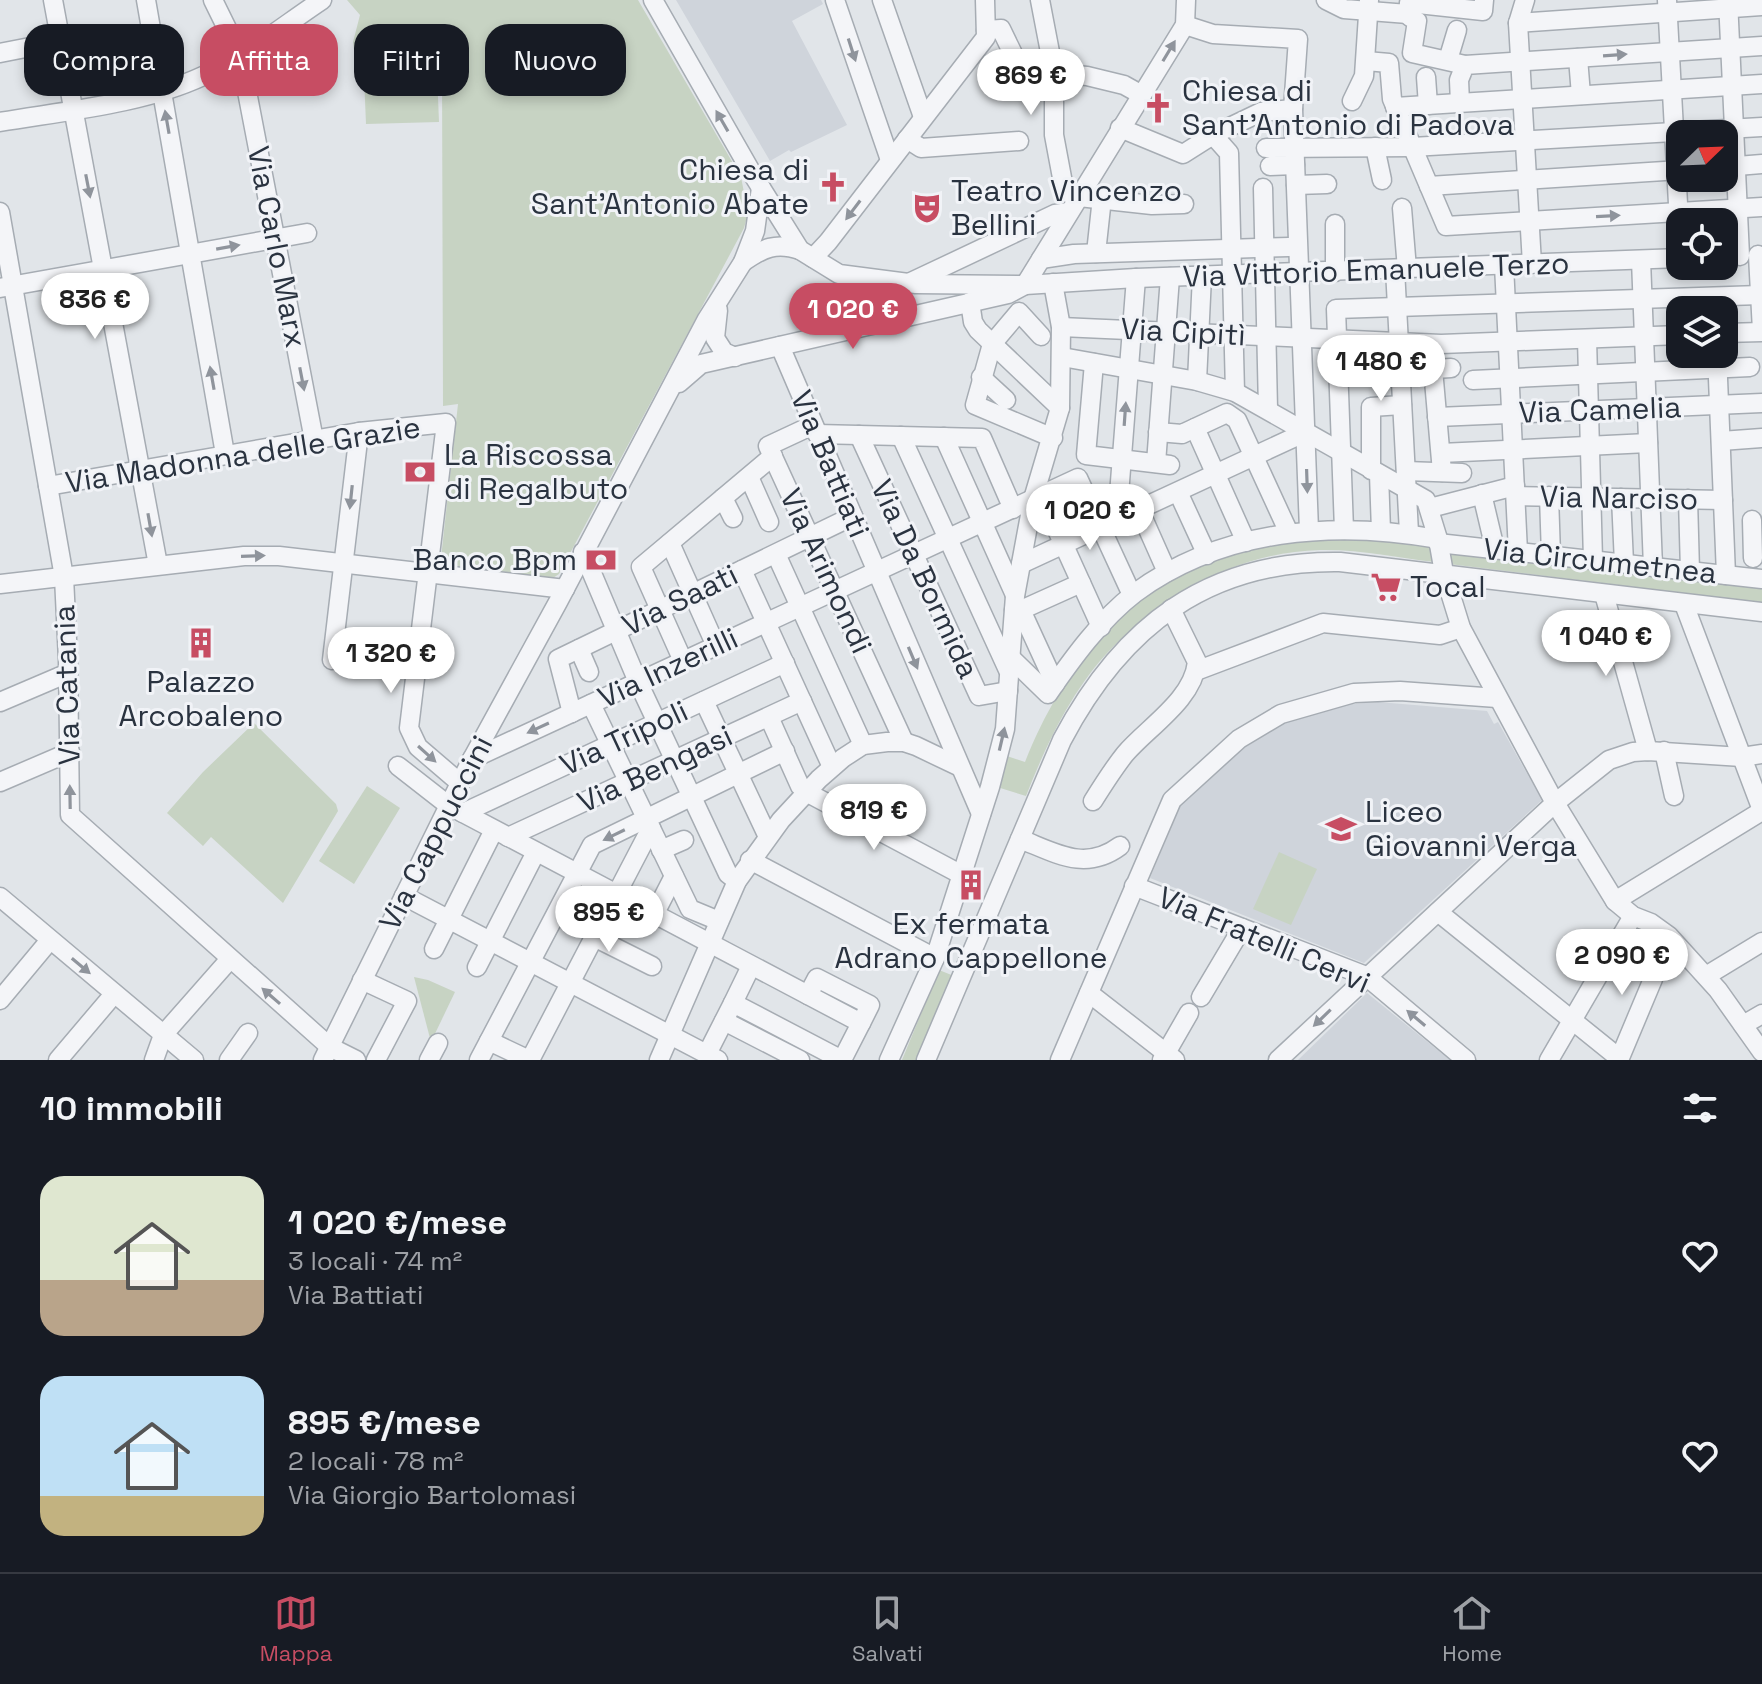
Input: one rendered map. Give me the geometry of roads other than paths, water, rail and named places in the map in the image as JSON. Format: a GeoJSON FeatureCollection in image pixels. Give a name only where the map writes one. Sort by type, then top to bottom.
{"type":"FeatureCollection","features":[{"type":"Feature","properties":{"kind":"street"},"geometry":{"type":"LineString","coordinates":[[53,0],[58,24]]}},
{"type":"Feature","properties":{"kind":"street"},"geometry":{"type":"LineString","coordinates":[[146,0],[150,24]]}},
{"type":"Feature","properties":{"kind":"street","name":"Via Carlo Marx"},"geometry":{"type":"LineString","coordinates":[[213,0],[225,24]]}},
{"type":"Feature","properties":{"kind":"street"},"geometry":{"type":"LineString","coordinates":[[286,24],[322,0]]}},
{"type":"Feature","properties":{"kind":"street"},"geometry":{"type":"LineString","coordinates":[[653,0],[761,188],[806,254]]}},
{"type":"Feature","properties":{"kind":"street"},"geometry":{"type":"LineString","coordinates":[[835,0],[890,160]]}},
{"type":"Feature","properties":{"kind":"street"},"geometry":{"type":"LineString","coordinates":[[882,0],[922,108]]}},
{"type":"Feature","properties":{"kind":"street"},"geometry":{"type":"LineString","coordinates":[[914,143],[922,108],[986,37],[985,0]]}},
{"type":"Feature","properties":{"kind":"street"},"geometry":{"type":"LineString","coordinates":[[1040,0],[1054,73],[1054,135],[1063,183],[1074,205]]}},
{"type":"Feature","properties":{"kind":"street"},"geometry":{"type":"LineString","coordinates":[[665,396],[694,368],[1008,294],[1025,285],[1185,25],[1186,0]]}},
{"type":"Feature","properties":{"kind":"street"},"geometry":{"type":"LineString","coordinates":[[1326,0],[1408,14],[1417,21],[1412,53],[1456,62],[1520,62],[1762,46]]}},
{"type":"Feature","properties":{"kind":"street"},"geometry":{"type":"LineString","coordinates":[[1408,14],[1409,3],[1483,11],[1484,0]]}},
{"type":"Feature","properties":{"kind":"street"},"geometry":{"type":"LineString","coordinates":[[1525,0],[1518,23],[1532,264]]}},
{"type":"Feature","properties":{"kind":"street"},"geometry":{"type":"LineString","coordinates":[[1561,20],[1562,0]]}},
{"type":"Feature","properties":{"kind":"street"},"geometry":{"type":"LineString","coordinates":[[1761,0],[1762,19]]}},
{"type":"Feature","properties":{"kind":"street"},"geometry":{"type":"LineString","coordinates":[[1728,4],[1734,120]]}},
{"type":"Feature","properties":{"kind":"street"},"geometry":{"type":"LineString","coordinates":[[1352,101],[1361,86],[1366,61],[1368,6]]}},
{"type":"Feature","properties":{"kind":"street"},"geometry":{"type":"LineString","coordinates":[[1518,23],[1667,6],[1762,6]]}},
{"type":"Feature","properties":{"kind":"street"},"geometry":{"type":"LineString","coordinates":[[1667,6],[1673,120]]}},
{"type":"Feature","properties":{"kind":"street"},"geometry":{"type":"LineString","coordinates":[[1185,25],[1213,34],[1298,39],[1293,109],[1309,530]]}},
{"type":"Feature","properties":{"kind":"street"},"geometry":{"type":"LineString","coordinates":[[986,30],[1001,29],[1015,58],[1030,71],[1087,76],[1124,85],[1142,95]]}},
{"type":"Feature","properties":{"kind":"street"},"geometry":{"type":"LineString","coordinates":[[1457,30],[1460,103]]}},
{"type":"Feature","properties":{"kind":"street"},"geometry":{"type":"LineString","coordinates":[[0,53],[24,48]]}},
{"type":"Feature","properties":{"kind":"street"},"geometry":{"type":"LineString","coordinates":[[1578,58],[1581,95]]}},
{"type":"Feature","properties":{"kind":"street"},"geometry":{"type":"LineString","coordinates":[[1366,61],[1389,63],[1395,107],[1446,226],[1666,213]]}},
{"type":"Feature","properties":{"kind":"street"},"geometry":{"type":"LineString","coordinates":[[1426,77],[1428,105]]}},
{"type":"Feature","properties":{"kind":"street"},"geometry":{"type":"LineString","coordinates":[[1395,107],[1762,84]]}},
{"type":"Feature","properties":{"kind":"street"},"geometry":{"type":"LineString","coordinates":[[71,96],[158,565]]}},
{"type":"Feature","properties":{"kind":"street"},"geometry":{"type":"LineString","coordinates":[[0,122],[139,96]]}},
{"type":"Feature","properties":{"kind":"street"},"geometry":{"type":"LineString","coordinates":[[163,96],[225,454]]}},
{"type":"Feature","properties":{"kind":"street","name":"Via Carlo Marx"},"geometry":{"type":"LineString","coordinates":[[248,96],[314,440]]}},
{"type":"Feature","properties":{"kind":"street"},"geometry":{"type":"LineString","coordinates":[[1120,128],[1183,154],[1213,135],[1261,112],[1293,109]]}},
{"type":"Feature","properties":{"kind":"street"},"geometry":{"type":"LineString","coordinates":[[1738,128],[1762,127]]}},
{"type":"Feature","properties":{"kind":"street"},"geometry":{"type":"LineString","coordinates":[[1268,157],[1375,147],[1666,132]]}},
{"type":"Feature","properties":{"kind":"street"},"geometry":{"type":"LineString","coordinates":[[1213,135],[1229,153],[1235,392]]}},
{"type":"Feature","properties":{"kind":"street"},"geometry":{"type":"LineString","coordinates":[[806,254],[828,242],[890,160],[914,143],[1019,141]]}},
{"type":"Feature","properties":{"kind":"street"},"geometry":{"type":"LineString","coordinates":[[1375,147],[1382,180]]}},
{"type":"Feature","properties":{"kind":"street"},"geometry":{"type":"LineString","coordinates":[[1738,166],[1762,164]]}},
{"type":"Feature","properties":{"kind":"street"},"geometry":{"type":"LineString","coordinates":[[1429,186],[1666,171]]}},
{"type":"Feature","properties":{"kind":"street"},"geometry":{"type":"LineString","coordinates":[[1296,185],[1327,184]]}},
{"type":"Feature","properties":{"kind":"street","name":"Via Cappuccini"},"geometry":{"type":"LineString","coordinates":[[327,1054],[404,896],[456,809],[460,783],[472,759],[665,396],[743,262],[755,231],[761,188]]}},
{"type":"Feature","properties":{"kind":"street"},"geometry":{"type":"LineString","coordinates":[[1263,188],[1268,409]]}},
{"type":"Feature","properties":{"kind":"street"},"geometry":{"type":"LineString","coordinates":[[1096,253],[1102,198]]}},
{"type":"Feature","properties":{"kind":"street"},"geometry":{"type":"LineString","coordinates":[[913,283],[1074,205],[1102,198],[1152,205],[1184,204]]}},
{"type":"Feature","properties":{"kind":"street"},"geometry":{"type":"LineString","coordinates":[[1738,332],[1762,331],[1760,295],[1746,256],[1738,209],[1762,207]]}},
{"type":"Feature","properties":{"kind":"street"},"geometry":{"type":"LineString","coordinates":[[1402,208],[1397,307],[1409,533]]}},
{"type":"Feature","properties":{"kind":"street","name":"Via Catania"},"geometry":{"type":"LineString","coordinates":[[0,212],[7,286],[64,577],[70,815],[230,959],[327,1054],[356,1060]]}},
{"type":"Feature","properties":{"kind":"street"},"geometry":{"type":"LineString","coordinates":[[1335,224],[1335,272]]}},
{"type":"Feature","properties":{"kind":"street"},"geometry":{"type":"LineString","coordinates":[[7,286],[307,233]]}},
{"type":"Feature","properties":{"kind":"street"},"geometry":{"type":"LineString","coordinates":[[743,262],[774,245],[806,254],[839,274],[867,280],[1025,285]]}},
{"type":"Feature","properties":{"kind":"street"},"geometry":{"type":"LineString","coordinates":[[1041,259],[1074,254],[1289,247]]}},
{"type":"Feature","properties":{"kind":"street","name":"Via Vittorio Emanuele Terzo"},"geometry":{"type":"LineString","coordinates":[[1025,285],[1136,278],[1666,259]]}},
{"type":"Feature","properties":{"kind":"street"},"geometry":{"type":"LineString","coordinates":[[1641,260],[1653,567]]}},
{"type":"Feature","properties":{"kind":"street"},"geometry":{"type":"LineString","coordinates":[[1504,265],[1518,552]]}},
{"type":"Feature","properties":{"kind":"street"},"geometry":{"type":"LineString","coordinates":[[1197,381],[1202,276]]}},
{"type":"Feature","properties":{"kind":"street"},"geometry":{"type":"LineString","coordinates":[[1094,363],[1086,455],[1163,464],[1158,432],[1170,277]]}},
{"type":"Feature","properties":{"kind":"street"},"geometry":{"type":"LineString","coordinates":[[1109,523],[1122,459],[1136,278]]}},
{"type":"Feature","properties":{"kind":"street"},"geometry":{"type":"LineString","coordinates":[[889,1060],[935,958],[1005,729],[1021,564],[1060,408],[1066,327],[1063,282]]}},
{"type":"Feature","properties":{"kind":"street"},"geometry":{"type":"LineString","coordinates":[[913,283],[922,301],[914,316]]}},
{"type":"Feature","properties":{"kind":"street"},"geometry":{"type":"LineString","coordinates":[[1344,530],[1336,309],[1760,295]]}},
{"type":"Feature","properties":{"kind":"street"},"geometry":{"type":"LineString","coordinates":[[720,299],[715,338],[724,352],[735,357]]}},
{"type":"Feature","properties":{"kind":"street"},"geometry":{"type":"LineString","coordinates":[[970,302],[973,322],[978,330],[1060,408]]}},
{"type":"Feature","properties":{"kind":"street"},"geometry":{"type":"LineString","coordinates":[[1041,336],[1019,312],[992,344],[975,405],[1053,438]]}},
{"type":"Feature","properties":{"kind":"street","name":"Via Cipitì"},"geometry":{"type":"LineString","coordinates":[[1066,327],[1399,342],[1508,342],[1666,335]]}},
{"type":"Feature","properties":{"kind":"street"},"geometry":{"type":"LineString","coordinates":[[1587,339],[1593,560]]}},
{"type":"Feature","properties":{"kind":"street","name":"Via Battiati"},"geometry":{"type":"LineString","coordinates":[[780,346],[981,814]]}},
{"type":"Feature","properties":{"kind":"street"},"geometry":{"type":"LineString","coordinates":[[1064,360],[1197,381],[1235,392],[1375,472],[1406,480],[1442,472],[1462,473]]}},
{"type":"Feature","properties":{"kind":"street"},"geometry":{"type":"LineString","coordinates":[[1738,365],[1750,367]]}},
{"type":"Feature","properties":{"kind":"street"},"geometry":{"type":"LineString","coordinates":[[1351,374],[1442,368],[1437,417],[1442,472]]}},
{"type":"Feature","properties":{"kind":"street"},"geometry":{"type":"LineString","coordinates":[[1473,380],[1646,372],[1672,368]]}},
{"type":"Feature","properties":{"kind":"street"},"geometry":{"type":"LineString","coordinates":[[1718,368],[1726,567],[1758,558],[1752,520]]}},
{"type":"Feature","properties":{"kind":"street"},"geometry":{"type":"LineString","coordinates":[[981,377],[1006,400]]}},
{"type":"Feature","properties":{"kind":"street","name":"Via Camelia"},"geometry":{"type":"LineString","coordinates":[[1437,417],[1762,403]]}},
{"type":"Feature","properties":{"kind":"street"},"geometry":{"type":"LineString","coordinates":[[1381,531],[1371,407],[1402,405]]}},
{"type":"Feature","properties":{"kind":"street"},"geometry":{"type":"LineString","coordinates":[[985,409],[982,438],[1013,509]]}},
{"type":"Feature","properties":{"kind":"street"},"geometry":{"type":"LineString","coordinates":[[1158,432],[1182,434],[1227,413],[1237,420],[1289,533]]}},
{"type":"Feature","properties":{"kind":"street","name":"Via Madonna delle Grazie"},"geometry":{"type":"LineString","coordinates":[[48,486],[359,432],[446,423],[423,571]]}},
{"type":"Feature","properties":{"kind":"street"},"geometry":{"type":"LineString","coordinates":[[1195,428],[1246,542]]}},
{"type":"Feature","properties":{"kind":"street"},"geometry":{"type":"LineString","coordinates":[[815,430],[859,435],[982,438]]}},
{"type":"Feature","properties":{"kind":"street","name":"Via Arimondi"},"geometry":{"type":"LineString","coordinates":[[815,430],[768,446],[904,742]]}},
{"type":"Feature","properties":{"kind":"street"},"geometry":{"type":"LineString","coordinates":[[332,660],[359,432]]}},
{"type":"Feature","properties":{"kind":"street"},"geometry":{"type":"LineString","coordinates":[[1021,564],[1306,432]]}},
{"type":"Feature","properties":{"kind":"street","name":"Via Da Bormida"},"geometry":{"type":"LineString","coordinates":[[859,435],[979,696],[1009,674]]}},
{"type":"Feature","properties":{"kind":"street"},"geometry":{"type":"LineString","coordinates":[[901,436],[1009,674],[1052,689]]}},
{"type":"Feature","properties":{"kind":"street"},"geometry":{"type":"LineString","coordinates":[[944,437],[1052,689]]}},
{"type":"Feature","properties":{"kind":"street"},"geometry":{"type":"LineString","coordinates":[[1721,441],[1762,438]]}},
{"type":"Feature","properties":{"kind":"street"},"geometry":{"type":"LineString","coordinates":[[1441,453],[1648,443]]}},
{"type":"Feature","properties":{"kind":"street"},"geometry":{"type":"LineString","coordinates":[[683,661],[641,567],[773,456]]}},
{"type":"Feature","properties":{"kind":"street"},"geometry":{"type":"LineString","coordinates":[[749,477],[769,522]]}},
{"type":"Feature","properties":{"kind":"street","name":"Via Inzerilli"},"geometry":{"type":"LineString","coordinates":[[472,759],[1013,509],[1037,494],[1078,478],[1109,523],[1132,595]]}},
{"type":"Feature","properties":{"kind":"street"},"geometry":{"type":"LineString","coordinates":[[1406,480],[1430,508],[1444,573],[1461,628],[1555,803],[1615,901],[1633,916],[1651,923],[1669,936],[1706,976],[1762,1052]]}},
{"type":"Feature","properties":{"kind":"street","name":"Via Narciso"},"geometry":{"type":"LineString","coordinates":[[1430,508],[1482,494],[1515,491],[1549,496],[1723,500]]}},
{"type":"Feature","properties":{"kind":"street"},"geometry":{"type":"LineString","coordinates":[[1178,492],[1207,555]]}},
{"type":"Feature","properties":{"kind":"street"},"geometry":{"type":"LineString","coordinates":[[1037,494],[1101,627]]}},
{"type":"Feature","properties":{"kind":"street"},"geometry":{"type":"LineString","coordinates":[[1482,494],[1495,549]]}},
{"type":"Feature","properties":{"kind":"street"},"geometry":{"type":"LineString","coordinates":[[1549,496],[1551,555]]}},
{"type":"Feature","properties":{"kind":"street"},"geometry":{"type":"LineString","coordinates":[[723,498],[733,518]]}},
{"type":"Feature","properties":{"kind":"street"},"geometry":{"type":"LineString","coordinates":[[1621,498],[1624,563]]}},
{"type":"Feature","properties":{"kind":"street"},"geometry":{"type":"LineString","coordinates":[[1688,499],[1690,571]]}},
{"type":"Feature","properties":{"kind":"street"},"geometry":{"type":"LineString","coordinates":[[1139,509],[1167,572]]}},
{"type":"Feature","properties":{"kind":"street","name":"Via Saati"},"geometry":{"type":"LineString","coordinates":[[579,649],[616,631],[642,628],[660,610],[853,516]]}},
{"type":"Feature","properties":{"kind":"street","name":"Via Circumetnea"},"geometry":{"type":"LineString","coordinates":[[1052,689],[1068,665],[1132,595],[1167,572],[1207,555],[1246,542],[1289,533],[1344,530],[1409,533],[1438,541],[1495,549],[1690,571],[1726,567],[1762,579]]}},
{"type":"Feature","properties":{"kind":"street"},"geometry":{"type":"LineString","coordinates":[[670,543],[716,646]]}},
{"type":"Feature","properties":{"kind":"street"},"geometry":{"type":"LineString","coordinates":[[583,552],[691,797],[728,874],[737,881]]}},
{"type":"Feature","properties":{"kind":"street"},"geometry":{"type":"LineString","coordinates":[[776,554],[863,745]]}},
{"type":"Feature","properties":{"kind":"street"},"geometry":{"type":"LineString","coordinates":[[0,584],[256,556],[344,562],[565,589]]}},
{"type":"Feature","properties":{"kind":"street"},"geometry":{"type":"LineString","coordinates":[[926,1060],[1078,709],[1115,658],[1171,609],[1217,584],[1265,567],[1288,563],[1340,562],[1762,612]]}},
{"type":"Feature","properties":{"kind":"street"},"geometry":{"type":"LineString","coordinates":[[742,570],[832,767]]}},
{"type":"Feature","properties":{"kind":"street"},"geometry":{"type":"LineString","coordinates":[[423,571],[409,728],[418,747],[460,783]]}},
{"type":"Feature","properties":{"kind":"street"},"geometry":{"type":"LineString","coordinates":[[1017,605],[1081,583]]}},
{"type":"Feature","properties":{"kind":"street"},"geometry":{"type":"LineString","coordinates":[[1604,594],[1674,796]]}},
{"type":"Feature","properties":{"kind":"street"},"geometry":{"type":"LineString","coordinates":[[1615,901],[1762,811],[1684,604]]}},
{"type":"Feature","properties":{"kind":"street"},"geometry":{"type":"LineString","coordinates":[[1093,801],[1123,757],[1183,694],[1196,671],[1197,662],[1171,609]]}},
{"type":"Feature","properties":{"kind":"street"},"geometry":{"type":"LineString","coordinates":[[1196,671],[1323,623],[1440,635],[1461,628]]}},
{"type":"Feature","properties":{"kind":"street"},"geometry":{"type":"LineString","coordinates":[[572,713],[558,659],[579,649],[589,672]]}},
{"type":"Feature","properties":{"kind":"street","name":"Via Tripoli"},"geometry":{"type":"LineString","coordinates":[[456,809],[611,744],[785,663]]}},
{"type":"Feature","properties":{"kind":"street"},"geometry":{"type":"LineString","coordinates":[[0,702],[68,673]]}},
{"type":"Feature","properties":{"kind":"street"},"geometry":{"type":"LineString","coordinates":[[1060,1060],[1172,800],[1239,739],[1281,714],[1354,693],[1400,691],[1497,698]]}},
{"type":"Feature","properties":{"kind":"street"},"geometry":{"type":"LineString","coordinates":[[704,701],[768,837]]}},
{"type":"Feature","properties":{"kind":"street","name":"Via Bengasi"},"geometry":{"type":"LineString","coordinates":[[501,833],[629,781],[802,701]]}},
{"type":"Feature","properties":{"kind":"street"},"geometry":{"type":"LineString","coordinates":[[591,704],[690,909],[719,921]]}},
{"type":"Feature","properties":{"kind":"street"},"geometry":{"type":"LineString","coordinates":[[769,717],[800,786],[806,792],[962,875]]}},
{"type":"Feature","properties":{"kind":"street"},"geometry":{"type":"LineString","coordinates":[[659,1060],[737,881],[750,860],[806,792],[832,767],[863,745],[904,742],[960,767]]}},
{"type":"Feature","properties":{"kind":"street"},"geometry":{"type":"LineString","coordinates":[[479,1060],[592,845],[649,824],[691,797],[785,751]]}},
{"type":"Feature","properties":{"kind":"street"},"geometry":{"type":"LineString","coordinates":[[1278,1060],[1555,803],[1609,760],[1621,754],[1656,751],[1742,757],[1762,754]]}},
{"type":"Feature","properties":{"kind":"street"},"geometry":{"type":"LineString","coordinates":[[0,782],[70,752]]}},
{"type":"Feature","properties":{"kind":"street"},"geometry":{"type":"LineString","coordinates":[[398,766],[456,809],[861,1023],[842,1060],[733,1003]]}},
{"type":"Feature","properties":{"kind":"street"},"geometry":{"type":"LineString","coordinates":[[489,1041],[529,1060],[617,895],[649,824]]}},
{"type":"Feature","properties":{"kind":"street"},"geometry":{"type":"LineString","coordinates":[[434,949],[501,833]]}},
{"type":"Feature","properties":{"kind":"street"},"geometry":{"type":"LineString","coordinates":[[1020,839],[1074,860],[1086,860],[1120,846]]}},
{"type":"Feature","properties":{"kind":"street"},"geometry":{"type":"LineString","coordinates":[[661,850],[684,840]]}},
{"type":"Feature","properties":{"kind":"street"},"geometry":{"type":"LineString","coordinates":[[477,967],[536,852]]}},
{"type":"Feature","properties":{"kind":"street"},"geometry":{"type":"LineString","coordinates":[[750,860],[935,958]]}},
{"type":"Feature","properties":{"kind":"street"},"geometry":{"type":"LineString","coordinates":[[654,915],[674,876]]}},
{"type":"Feature","properties":{"kind":"street","name":"Via Fratelli Cervi"},"geometry":{"type":"LineString","coordinates":[[1134,886],[1366,976],[1466,1060]]}},
{"type":"Feature","properties":{"kind":"street"},"geometry":{"type":"LineString","coordinates":[[404,896],[713,1057],[724,1021],[751,966]]}},
{"type":"Feature","properties":{"kind":"street"},"geometry":{"type":"LineString","coordinates":[[0,897],[194,1060]]}},
{"type":"Feature","properties":{"kind":"street"},"geometry":{"type":"LineString","coordinates":[[1438,912],[1619,1059],[1653,979],[1649,969],[1622,935]]}},
{"type":"Feature","properties":{"kind":"street"},"geometry":{"type":"LineString","coordinates":[[1549,1060],[1633,916]]}},
{"type":"Feature","properties":{"kind":"street"},"geometry":{"type":"LineString","coordinates":[[1201,997],[1242,928]]}},
{"type":"Feature","properties":{"kind":"street"},"geometry":{"type":"LineString","coordinates":[[594,937],[652,966]]}},
{"type":"Feature","properties":{"kind":"street"},"geometry":{"type":"LineString","coordinates":[[0,1000],[50,940]]}},
{"type":"Feature","properties":{"kind":"street"},"geometry":{"type":"LineString","coordinates":[[1706,976],[1762,942]]}},
{"type":"Feature","properties":{"kind":"street"},"geometry":{"type":"LineString","coordinates":[[154,1060],[163,1035],[230,959]]}},
{"type":"Feature","properties":{"kind":"street"},"geometry":{"type":"LineString","coordinates":[[362,980],[407,1001],[376,1060]]}},
{"type":"Feature","properties":{"kind":"street"},"geometry":{"type":"LineString","coordinates":[[1089,993],[1167,1057],[1189,1013]]}},
{"type":"Feature","properties":{"kind":"street"},"geometry":{"type":"LineString","coordinates":[[58,1060],[114,994]]}},
{"type":"Feature","properties":{"kind":"street"},"geometry":{"type":"LineString","coordinates":[[1743,1025],[1762,1014]]}},
{"type":"Feature","properties":{"kind":"street"},"geometry":{"type":"LineString","coordinates":[[724,1021],[792,1058]]}},
{"type":"Feature","properties":{"kind":"street"},"geometry":{"type":"LineString","coordinates":[[229,1060],[248,1033]]}},
{"type":"Feature","properties":{"kind":"place","name":"Chiesa di Sant'Antonio di Padova"},"geometry":{"type":"Point","coordinates":[1158,108]}},
{"type":"Feature","properties":{"kind":"place","name":"Chiesa di Sant'Antonio Abate"},"geometry":{"type":"Point","coordinates":[833,187]}},
{"type":"Feature","properties":{"kind":"place","name":"Teatro Vincenzo Bellini"},"geometry":{"type":"Point","coordinates":[927,208]}},
{"type":"Feature","properties":{"kind":"place","name":"La Riscossa di Regalbuto"},"geometry":{"type":"Point","coordinates":[420,472]}},
{"type":"Feature","properties":{"kind":"place","name":"Banco Bpm"},"geometry":{"type":"Point","coordinates":[601,560]}},
{"type":"Feature","properties":{"kind":"place","name":"Tocal"},"geometry":{"type":"Point","coordinates":[1386,587]}},
{"type":"Feature","properties":{"kind":"place","name":"Palazzo Arcobaleno"},"geometry":{"type":"Point","coordinates":[201,643]}},
{"type":"Feature","properties":{"kind":"place","name":"Liceo Giovanni Verga"},"geometry":{"type":"Point","coordinates":[1341,829]}},
{"type":"Feature","properties":{"kind":"place","name":"Ex fermata Adrano Cappellone"},"geometry":{"type":"Point","coordinates":[971,885]}}]}
